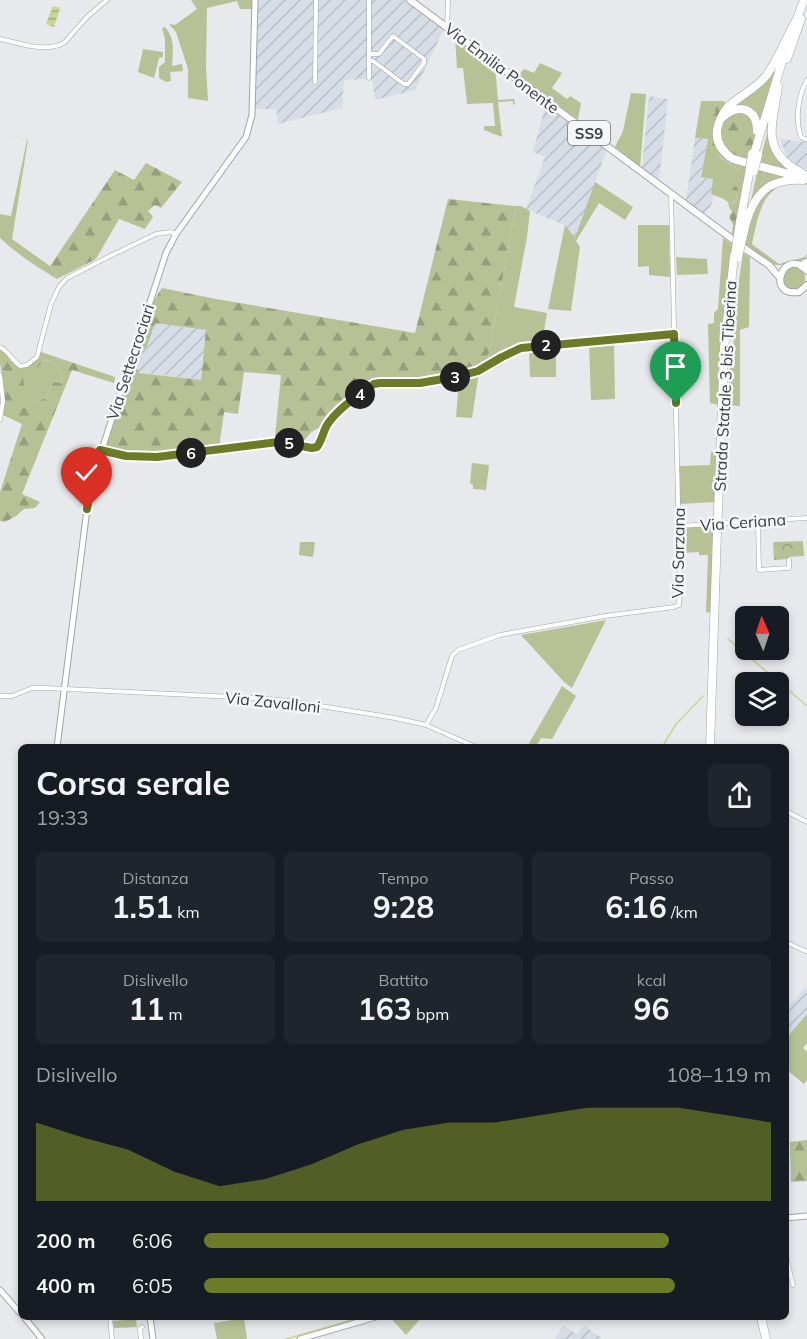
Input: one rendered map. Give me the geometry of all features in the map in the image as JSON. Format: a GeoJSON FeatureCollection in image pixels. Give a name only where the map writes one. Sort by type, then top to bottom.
{"type":"FeatureCollection","features":[{"type":"Feature","properties":{"kind":"highway"},"geometry":{"type":"LineString","coordinates":[[806,2],[764,78],[725,110],[720,120],[717,136],[724,153],[733,159],[807,179]]}},
{"type":"Feature","properties":{"kind":"highway"},"geometry":{"type":"LineString","coordinates":[[755,154],[806,2]]}},
{"type":"Feature","properties":{"kind":"highway"},"geometry":{"type":"LineString","coordinates":[[755,154],[774,84],[797,19]]}},
{"type":"Feature","properties":{"kind":"highway"},"geometry":{"type":"LineString","coordinates":[[778,86],[771,137],[780,157],[807,179]]}},
{"type":"Feature","properties":{"kind":"highway"},"geometry":{"type":"LineString","coordinates":[[720,120],[729,113],[742,109],[749,111],[757,122],[755,154],[743,223]]}},
{"type":"Feature","properties":{"kind":"highway"},"geometry":{"type":"LineString","coordinates":[[743,223],[750,208],[764,190],[780,182],[807,179]]}},
{"type":"Feature","properties":{"kind":"highway","name":"Strada Statale 3 bis Tiberina"},"geometry":{"type":"LineString","coordinates":[[712,744],[728,350],[736,257],[743,223]]}},
{"type":"Feature","properties":{"kind":"highway"},"geometry":{"type":"LineString","coordinates":[[764,1320],[769,1339]]}},
{"type":"Feature","properties":{"kind":"main road","name":"Via Settecrociari"},"geometry":{"type":"LineString","coordinates":[[57,744],[87,509],[100,450],[166,253],[176,234],[246,137],[252,115],[255,0]]}},
{"type":"Feature","properties":{"kind":"main road","name":"Via Emilia Ponente"},"geometry":{"type":"LineString","coordinates":[[410,0],[769,265],[787,291],[804,292]]}},
{"type":"Feature","properties":{"kind":"main road"},"geometry":{"type":"LineString","coordinates":[[780,278],[783,269],[792,264],[805,267]]}},
{"type":"Feature","properties":{"kind":"main road","name":"Via Emilia Ponente"},"geometry":{"type":"LineString","coordinates":[[769,265],[783,269]]}},
{"type":"Feature","properties":{"kind":"main road"},"geometry":{"type":"LineString","coordinates":[[804,292],[807,285]]}},
{"type":"Feature","properties":{"kind":"main road"},"geometry":{"type":"LineString","coordinates":[[789,1218],[807,1216]]}},
{"type":"Feature","properties":{"kind":"main road"},"geometry":{"type":"LineString","coordinates":[[0,1290],[18,1310]]}},
{"type":"Feature","properties":{"kind":"main road"},"geometry":{"type":"LineString","coordinates":[[26,1320],[42,1339]]}},
{"type":"Feature","properties":{"kind":"main road"},"geometry":{"type":"LineString","coordinates":[[150,1320],[153,1339]]}},
{"type":"Feature","properties":{"kind":"main road"},"geometry":{"type":"LineString","coordinates":[[300,1339],[366,1320]]}},
{"type":"Feature","properties":{"kind":"street"},"geometry":{"type":"LineString","coordinates":[[0,39],[27,46],[58,46],[64,43],[88,16],[107,0]]}},
{"type":"Feature","properties":{"kind":"street"},"geometry":{"type":"LineString","coordinates":[[315,82],[316,0]]}},
{"type":"Feature","properties":{"kind":"street"},"geometry":{"type":"LineString","coordinates":[[369,0],[369,78]]}},
{"type":"Feature","properties":{"kind":"street"},"geometry":{"type":"LineString","coordinates":[[447,28],[448,0]]}},
{"type":"Feature","properties":{"kind":"street"},"geometry":{"type":"LineString","coordinates":[[369,54],[379,54],[393,36],[424,59],[424,63],[408,84],[404,84],[377,63],[369,61]]}},
{"type":"Feature","properties":{"kind":"street"},"geometry":{"type":"LineString","coordinates":[[807,80],[799,97],[799,131],[801,137],[807,140]]}},
{"type":"Feature","properties":{"kind":"street","name":"Via Sarzana"},"geometry":{"type":"LineString","coordinates":[[426,725],[436,708],[452,656],[458,650],[500,635],[605,615],[679,605],[671,193]]}},
{"type":"Feature","properties":{"kind":"street"},"geometry":{"type":"LineString","coordinates":[[0,347],[8,352],[13,361],[20,366],[27,365],[37,357],[51,303],[59,287],[67,278],[156,234],[170,232],[176,234]]}},
{"type":"Feature","properties":{"kind":"street"},"geometry":{"type":"LineString","coordinates":[[100,450],[126,456],[157,457],[278,442],[317,447],[327,425],[334,417],[374,384],[420,383],[460,376],[478,371],[521,348],[674,334]]}},
{"type":"Feature","properties":{"kind":"street"},"geometry":{"type":"LineString","coordinates":[[0,375],[3,401],[0,420]]}},
{"type":"Feature","properties":{"kind":"street"},"geometry":{"type":"LineString","coordinates":[[0,402],[1,411]]}},
{"type":"Feature","properties":{"kind":"street","name":"Via Ceriana"},"geometry":{"type":"LineString","coordinates":[[679,526],[807,518]]}},
{"type":"Feature","properties":{"kind":"street"},"geometry":{"type":"LineString","coordinates":[[758,522],[759,570],[789,568],[789,560]]}},
{"type":"Feature","properties":{"kind":"street","name":"Via Zavalloni"},"geometry":{"type":"LineString","coordinates":[[0,696],[12,696],[34,687],[290,701],[426,725],[469,744]]}},
{"type":"Feature","properties":{"kind":"street"},"geometry":{"type":"LineString","coordinates":[[789,813],[807,822]]}},
{"type":"Feature","properties":{"kind":"street"},"geometry":{"type":"LineString","coordinates":[[789,943],[807,952]]}},
{"type":"Feature","properties":{"kind":"street"},"geometry":{"type":"LineString","coordinates":[[789,1268],[793,1285]]}},
{"type":"Feature","properties":{"kind":"street"},"geometry":{"type":"LineString","coordinates":[[110,1320],[112,1339]]}},
{"type":"Feature","properties":{"kind":"street"},"geometry":{"type":"LineString","coordinates":[[141,1339],[140,1329],[142,1327]]}},
{"type":"Feature","properties":{"kind":"shaded area"},"geometry":{"type":"Polygon","coordinates":[[[257,0],[404,0],[444,29],[415,90],[375,100],[372,79],[344,80],[342,108],[278,124],[276,109],[255,109],[257,0]]]}},
{"type":"Feature","properties":{"kind":"shaded area"},"geometry":{"type":"Polygon","coordinates":[[[53,6],[60,8],[54,27],[46,24],[53,6]]]}},
{"type":"Feature","properties":{"kind":"shaded area"},"geometry":{"type":"Polygon","coordinates":[[[649,96],[668,99],[659,182],[642,168],[649,96]]]}},
{"type":"Feature","properties":{"kind":"shaded area"},"geometry":{"type":"Polygon","coordinates":[[[546,103],[607,149],[575,239],[565,225],[526,209],[545,157],[533,152],[546,103]]]}},
{"type":"Feature","properties":{"kind":"shaded area"},"geometry":{"type":"Polygon","coordinates":[[[695,138],[708,139],[701,176],[714,179],[711,206],[704,214],[686,200],[695,138]]]}},
{"type":"Feature","properties":{"kind":"shaded area"},"geometry":{"type":"Polygon","coordinates":[[[780,139],[807,142],[807,169],[798,166],[787,157],[780,139]]]}},
{"type":"Feature","properties":{"kind":"shaded area"},"geometry":{"type":"Polygon","coordinates":[[[155,323],[207,330],[201,380],[138,372],[135,369],[142,347],[146,349],[155,323]]]}},
{"type":"Feature","properties":{"kind":"shaded area"},"geometry":{"type":"Polygon","coordinates":[[[805,988],[807,989],[807,1014],[789,1035],[789,1007],[805,988]]]}},
{"type":"Feature","properties":{"kind":"shaded area"},"geometry":{"type":"Polygon","coordinates":[[[584,1325],[602,1338],[554,1339],[564,1326],[577,1334],[584,1325]]]}},
{"type":"Feature","properties":{"kind":"green space"},"geometry":{"type":"Polygon","coordinates":[[[191,0],[253,0],[253,9],[240,9],[237,1],[207,8],[208,101],[188,98],[188,69],[176,32],[169,24],[175,25],[197,9],[191,0]]]}},
{"type":"Feature","properties":{"kind":"green space"},"geometry":{"type":"Polygon","coordinates":[[[165,27],[172,40],[172,66],[182,64],[183,71],[170,72],[171,81],[166,82],[159,78],[159,67],[165,62],[165,39],[162,28],[165,27]]]}},
{"type":"Feature","properties":{"kind":"green space"},"geometry":{"type":"Polygon","coordinates":[[[455,37],[495,66],[498,100],[514,99],[513,105],[513,101],[498,102],[502,137],[484,130],[484,126],[495,126],[493,103],[467,104],[463,68],[457,68],[455,37]]]}},
{"type":"Feature","properties":{"kind":"green space"},"geometry":{"type":"Polygon","coordinates":[[[143,49],[163,52],[163,57],[159,58],[154,78],[138,72],[143,49]]]}},
{"type":"Feature","properties":{"kind":"green space"},"geometry":{"type":"Polygon","coordinates":[[[779,58],[760,126],[732,106],[779,58]]]}},
{"type":"Feature","properties":{"kind":"green space"},"geometry":{"type":"Polygon","coordinates":[[[540,63],[562,73],[552,88],[567,99],[570,96],[581,103],[578,119],[517,77],[524,69],[534,73],[540,63]]]}},
{"type":"Feature","properties":{"kind":"green space"},"geometry":{"type":"Polygon","coordinates":[[[631,93],[646,94],[640,167],[615,147],[623,131],[631,93]]]}},
{"type":"Feature","properties":{"kind":"green space"},"geometry":{"type":"Polygon","coordinates":[[[701,101],[718,101],[715,105],[716,113],[709,136],[718,156],[739,170],[735,189],[738,199],[731,204],[711,194],[713,179],[701,177],[708,139],[695,138],[701,101]]]}},
{"type":"Feature","properties":{"kind":"green space"},"geometry":{"type":"Polygon","coordinates":[[[718,101],[724,101],[726,105],[716,124],[717,145],[747,167],[735,236],[732,234],[733,225],[729,216],[732,212],[728,202],[732,204],[738,199],[732,189],[736,185],[735,181],[738,178],[736,174],[739,170],[713,152],[712,142],[708,139],[713,115],[716,113],[714,107],[718,101]]]}},
{"type":"Feature","properties":{"kind":"green space"},"geometry":{"type":"Polygon","coordinates":[[[742,111],[752,117],[756,131],[749,161],[730,154],[723,145],[720,134],[724,119],[742,111]]]}},
{"type":"Feature","properties":{"kind":"green space"},"geometry":{"type":"Polygon","coordinates":[[[770,123],[772,142],[799,173],[759,164],[770,123]]]}},
{"type":"Feature","properties":{"kind":"green space"},"geometry":{"type":"Polygon","coordinates":[[[0,133],[28,140],[12,239],[50,266],[57,279],[0,238],[0,214],[11,216],[27,140],[0,133]]]}},
{"type":"Feature","properties":{"kind":"green space"},"geometry":{"type":"Polygon","coordinates":[[[146,163],[182,182],[161,208],[155,205],[148,211],[153,217],[145,229],[119,219],[96,259],[57,279],[50,266],[115,170],[134,180],[146,163]]]}},
{"type":"Feature","properties":{"kind":"green space"},"geometry":{"type":"Polygon","coordinates":[[[758,168],[802,178],[782,179],[750,205],[758,168]]]}},
{"type":"Feature","properties":{"kind":"green space"},"geometry":{"type":"Polygon","coordinates":[[[798,181],[807,183],[807,185],[781,186],[766,199],[761,209],[752,244],[779,264],[805,257],[807,251],[806,259],[781,265],[773,264],[744,245],[754,207],[771,187],[798,181]]]}},
{"type":"Feature","properties":{"kind":"green space"},"geometry":{"type":"Polygon","coordinates":[[[595,182],[633,207],[625,220],[599,203],[576,241],[580,247],[571,311],[548,309],[565,225],[575,238],[595,182]]]}},
{"type":"Feature","properties":{"kind":"green space"},"geometry":{"type":"Polygon","coordinates":[[[448,199],[516,206],[487,363],[437,377],[374,380],[354,394],[324,427],[311,433],[302,444],[275,437],[281,375],[244,372],[238,414],[224,412],[219,447],[147,456],[125,454],[107,449],[131,366],[139,373],[201,380],[206,330],[155,323],[146,349],[142,348],[137,363],[134,361],[154,300],[162,288],[415,333],[448,199]]]}},
{"type":"Feature","properties":{"kind":"green space"},"geometry":{"type":"Polygon","coordinates":[[[516,206],[530,211],[514,307],[547,313],[542,343],[523,346],[487,363],[516,206]]]}},
{"type":"Feature","properties":{"kind":"green space"},"geometry":{"type":"Polygon","coordinates":[[[638,225],[669,225],[670,277],[649,275],[649,266],[638,267],[638,225]]]}},
{"type":"Feature","properties":{"kind":"green space"},"geometry":{"type":"Polygon","coordinates":[[[723,238],[733,245],[722,346],[719,354],[720,405],[710,403],[708,324],[714,323],[714,313],[718,309],[723,238]]]}},
{"type":"Feature","properties":{"kind":"green space"},"geometry":{"type":"Polygon","coordinates":[[[743,253],[750,257],[749,327],[740,330],[740,406],[728,405],[734,346],[734,316],[743,253]]]}},
{"type":"Feature","properties":{"kind":"green space"},"geometry":{"type":"Polygon","coordinates":[[[676,257],[707,259],[708,274],[677,275],[676,257]]]}},
{"type":"Feature","properties":{"kind":"green space"},"geometry":{"type":"Polygon","coordinates":[[[794,267],[802,270],[805,278],[802,286],[794,289],[786,286],[783,278],[786,270],[794,267]]]}},
{"type":"Feature","properties":{"kind":"green space"},"geometry":{"type":"Polygon","coordinates":[[[614,341],[615,399],[591,400],[589,343],[614,341]]]}},
{"type":"Feature","properties":{"kind":"green space"},"geometry":{"type":"Polygon","coordinates":[[[556,346],[556,377],[530,377],[529,349],[556,346]]]}},
{"type":"Feature","properties":{"kind":"green space"},"geometry":{"type":"Polygon","coordinates":[[[0,349],[7,353],[18,367],[36,359],[41,352],[115,377],[114,383],[72,370],[22,494],[40,502],[35,508],[24,509],[5,522],[0,521],[0,492],[22,424],[3,415],[4,388],[0,349]],[[52,360],[43,361],[37,369],[23,374],[24,390],[32,393],[35,402],[46,398],[53,382],[60,383],[61,374],[52,360]]]}},
{"type":"Feature","properties":{"kind":"green space"},"geometry":{"type":"Polygon","coordinates":[[[52,360],[60,371],[62,377],[60,383],[53,382],[46,398],[35,402],[23,390],[23,373],[37,369],[43,361],[52,360]]]}},
{"type":"Feature","properties":{"kind":"green space"},"geometry":{"type":"Polygon","coordinates":[[[479,372],[472,418],[456,417],[459,379],[479,372]]]}},
{"type":"Feature","properties":{"kind":"green space"},"geometry":{"type":"Polygon","coordinates":[[[711,452],[718,452],[716,502],[679,504],[679,466],[710,465],[711,452]]]}},
{"type":"Feature","properties":{"kind":"green space"},"geometry":{"type":"Polygon","coordinates":[[[472,463],[489,465],[486,490],[473,489],[470,483],[472,463]]]}},
{"type":"Feature","properties":{"kind":"green space"},"geometry":{"type":"Polygon","coordinates":[[[715,525],[712,613],[706,612],[708,555],[699,555],[699,552],[681,553],[680,528],[715,525]]]}},
{"type":"Feature","properties":{"kind":"green space"},"geometry":{"type":"Polygon","coordinates":[[[803,541],[804,556],[774,560],[773,542],[803,541]]]}},
{"type":"Feature","properties":{"kind":"green space"},"geometry":{"type":"Polygon","coordinates":[[[300,542],[315,542],[313,557],[299,555],[300,542]]]}},
{"type":"Feature","properties":{"kind":"green space"},"geometry":{"type":"Polygon","coordinates":[[[606,620],[572,688],[521,635],[606,620]]]}},
{"type":"Feature","properties":{"kind":"green space"},"geometry":{"type":"Polygon","coordinates":[[[562,686],[576,696],[552,739],[541,738],[538,744],[529,744],[562,686]]]}},
{"type":"Feature","properties":{"kind":"green space"},"geometry":{"type":"Polygon","coordinates":[[[807,1014],[807,1043],[803,1048],[807,1052],[807,1080],[804,1084],[789,1072],[789,1035],[807,1014]]]}},
{"type":"Feature","properties":{"kind":"green space"},"geometry":{"type":"Polygon","coordinates":[[[807,1140],[807,1181],[791,1182],[790,1142],[807,1140]]]}},
{"type":"Feature","properties":{"kind":"green space"},"geometry":{"type":"Polygon","coordinates":[[[136,1320],[137,1327],[114,1328],[113,1321],[136,1320]]]}},
{"type":"Feature","properties":{"kind":"green space"},"geometry":{"type":"Polygon","coordinates":[[[244,1320],[247,1339],[217,1339],[214,1323],[244,1320]]]}},
{"type":"Feature","properties":{"kind":"green space"},"geometry":{"type":"Polygon","coordinates":[[[393,1320],[419,1320],[406,1335],[393,1320]]]}},
{"type":"Feature","properties":{"kind":"waterway"},"geometry":{"type":"LineString","coordinates":[[728,639],[807,706]]}},
{"type":"Feature","properties":{"kind":"waterway"},"geometry":{"type":"LineString","coordinates":[[664,744],[676,724],[703,696]]}},
{"type":"Feature","properties":{"kind":"waterway"},"geometry":{"type":"LineString","coordinates":[[286,1339],[352,1320]]}},
{"type":"Feature","properties":{"kind":"route"},"geometry":{"type":"LineString","coordinates":[[87,509],[100,450],[126,456],[157,457],[278,442],[317,447],[327,425],[334,417],[374,384],[420,383],[460,376],[478,371],[521,348],[674,334],[676,403]]}}]}
